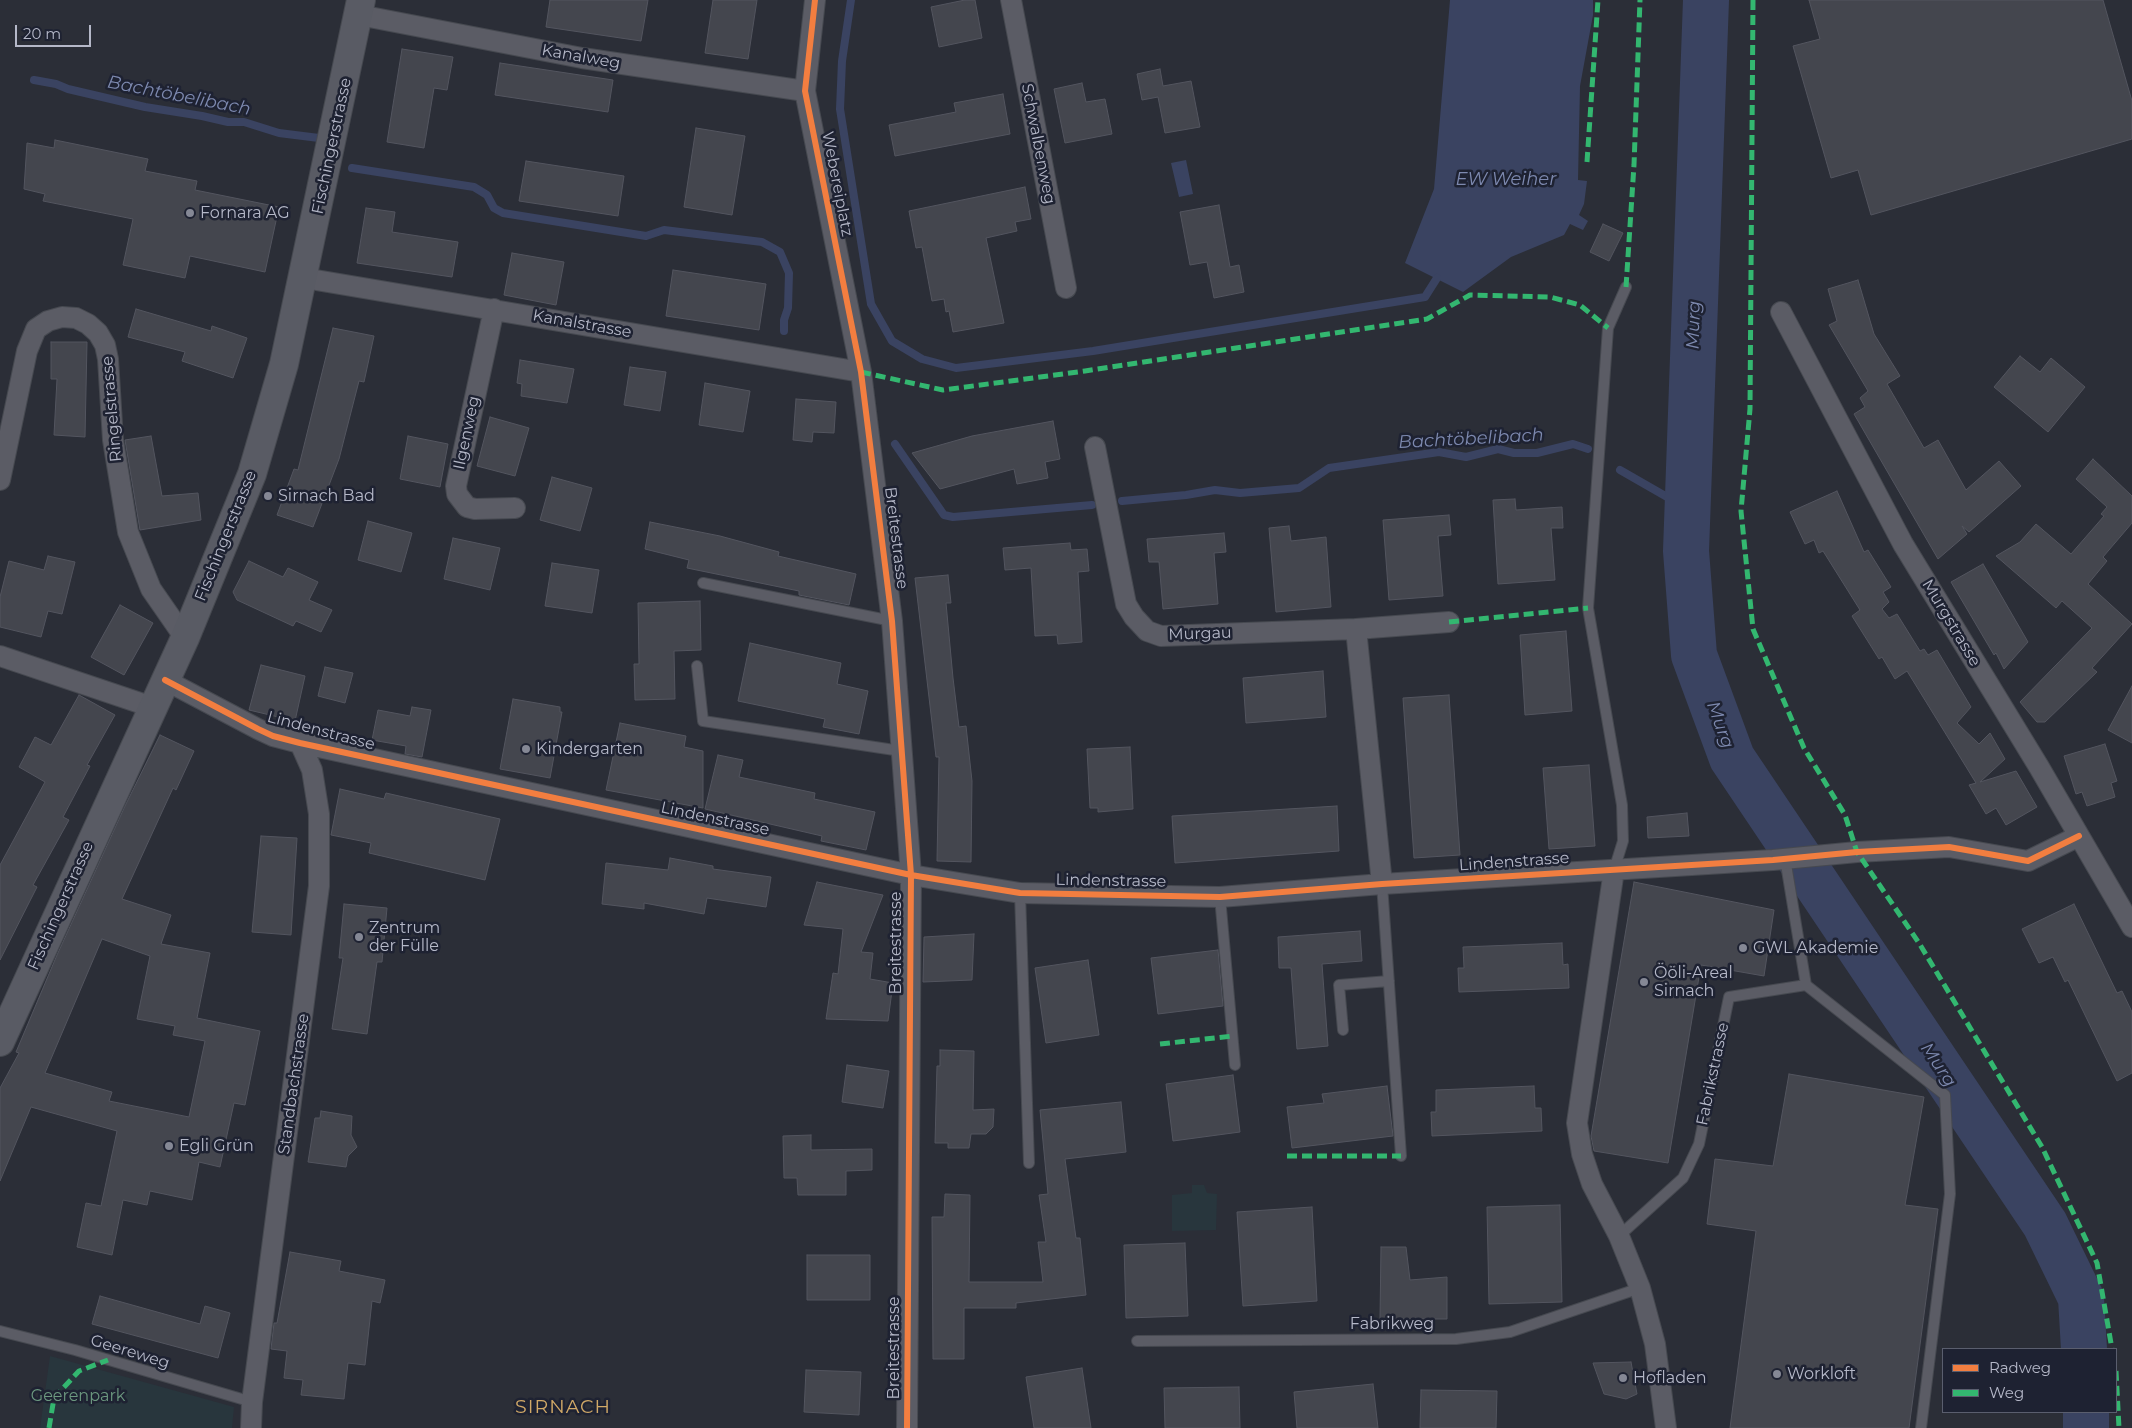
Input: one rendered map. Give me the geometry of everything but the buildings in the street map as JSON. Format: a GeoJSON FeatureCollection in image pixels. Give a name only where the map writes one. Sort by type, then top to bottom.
{"type":"FeatureCollection","features":[{"type":"Feature","properties":{"kind":"main road","name":"Fischingerstrasse"},"geometry":{"type":"LineString","coordinates":[[0,1042],[185,638],[252,474],[284,364],[304,278],[360,8]]}},
{"type":"Feature","properties":{"kind":"street","name":"Webereiplatz"},"geometry":{"type":"LineString","coordinates":[[815,0],[805,91],[861,372]]}},
{"type":"Feature","properties":{"kind":"street","name":"Schwalbenweg"},"geometry":{"type":"LineString","coordinates":[[1011,0],[1066,288]]}},
{"type":"Feature","properties":{"kind":"street","name":"Kanalweg"},"geometry":{"type":"LineString","coordinates":[[360,8],[582,58],[805,91]]}},
{"type":"Feature","properties":{"kind":"street","name":"Kanalstrasse"},"geometry":{"type":"LineString","coordinates":[[304,278],[861,372]]}},
{"type":"Feature","properties":{"kind":"street","name":"Ilgenweg"},"geometry":{"type":"LineString","coordinates":[[494,309],[456,486],[457,494],[467,507],[475,509],[514,508]]}},
{"type":"Feature","properties":{"kind":"street","name":"Murgstrasse"},"geometry":{"type":"LineString","coordinates":[[1781,312],[1903,544],[2039,767],[2132,927]]}},
{"type":"Feature","properties":{"kind":"street","name":"Ringelstrasse"},"geometry":{"type":"LineString","coordinates":[[0,480],[27,351],[36,328],[48,321],[62,317],[76,318],[88,324],[98,333],[106,345],[113,440],[128,532],[151,589],[185,638]]}},
{"type":"Feature","properties":{"kind":"street","name":"Breitestrasse"},"geometry":{"type":"LineString","coordinates":[[861,372],[892,621],[911,875],[907,1428]]}},
{"type":"Feature","properties":{"kind":"street","name":"Murgau"},"geometry":{"type":"LineString","coordinates":[[1095,448],[1126,604],[1134,617],[1147,630],[1161,636],[1450,622]]}},
{"type":"Feature","properties":{"kind":"street"},"geometry":{"type":"LineString","coordinates":[[1356,628],[1382,884]]}},
{"type":"Feature","properties":{"kind":"street"},"geometry":{"type":"LineString","coordinates":[[0,656],[152,707]]}},
{"type":"Feature","properties":{"kind":"street","name":"Lindenstrasse"},"geometry":{"type":"LineString","coordinates":[[165,680],[273,736],[300,743],[911,875],[1020,893],[1220,897],[1382,884],[1949,847],[2028,861],[2079,836]]}},
{"type":"Feature","properties":{"kind":"street","name":"Standbachstrasse"},"geometry":{"type":"LineString","coordinates":[[251,1428],[252,1402],[319,886],[319,814],[312,770],[300,743]]}},
{"type":"Feature","properties":{"kind":"street"},"geometry":{"type":"LineString","coordinates":[[1614,870],[1577,1123],[1582,1154],[1592,1184],[1619,1236],[1640,1288],[1655,1344],[1666,1428]]}},
{"type":"Feature","properties":{"kind":"lane"},"geometry":{"type":"LineString","coordinates":[[1614,870],[1623,841],[1622,805],[1588,608],[1608,328],[1626,287]]}},
{"type":"Feature","properties":{"kind":"lane"},"geometry":{"type":"LineString","coordinates":[[703,583],[892,621]]}},
{"type":"Feature","properties":{"kind":"lane"},"geometry":{"type":"LineString","coordinates":[[697,666],[703,721],[901,752]]}},
{"type":"Feature","properties":{"kind":"lane"},"geometry":{"type":"LineString","coordinates":[[1779,859],[1806,985],[1945,1095],[1950,1194],[1922,1428]]}},
{"type":"Feature","properties":{"kind":"lane"},"geometry":{"type":"LineString","coordinates":[[1382,884],[1402,1156]]}},
{"type":"Feature","properties":{"kind":"lane"},"geometry":{"type":"LineString","coordinates":[[1020,893],[1029,1163]]}},
{"type":"Feature","properties":{"kind":"lane"},"geometry":{"type":"LineString","coordinates":[[1220,897],[1235,1065]]}},
{"type":"Feature","properties":{"kind":"lane"},"geometry":{"type":"LineString","coordinates":[[1343,1030],[1339,985],[1389,981]]}},
{"type":"Feature","properties":{"kind":"lane","name":"Fabrikstrasse"},"geometry":{"type":"LineString","coordinates":[[1619,1236],[1683,1178],[1699,1144],[1729,997],[1806,985]]}},
{"type":"Feature","properties":{"kind":"lane","name":"Fabrikweg"},"geometry":{"type":"LineString","coordinates":[[1137,1341],[1456,1339],[1510,1332],[1640,1288]]}},
{"type":"Feature","properties":{"kind":"lane","name":"Geereweg"},"geometry":{"type":"LineString","coordinates":[[0,1331],[75,1350],[252,1402]]}},
{"type":"Feature","properties":{"kind":"green space"},"geometry":{"type":"Polygon","coordinates":[[[1192,1185],[1204,1185],[1207,1193],[1217,1194],[1216,1230],[1172,1231],[1172,1195],[1192,1193],[1192,1185]]]}},
{"type":"Feature","properties":{"kind":"green space","name":"Geerenpark"},"geometry":{"type":"Polygon","coordinates":[[[50,1356],[234,1407],[232,1428],[40,1428],[50,1356]]]}},
{"type":"Feature","properties":{"kind":"water","name":"EW Weiher"},"geometry":{"type":"Polygon","coordinates":[[[1450,0],[1593,0],[1593,15],[1580,86],[1578,180],[1587,181],[1584,204],[1579,215],[1588,221],[1583,230],[1570,224],[1564,235],[1511,257],[1463,292],[1405,263],[1434,189],[1450,0]]]}},
{"type":"Feature","properties":{"kind":"water"},"geometry":{"type":"Polygon","coordinates":[[[1186,160],[1193,194],[1179,197],[1171,163],[1186,160]]]}},
{"type":"Feature","properties":{"kind":"waterway"},"geometry":{"type":"LineString","coordinates":[[851,0],[842,61],[840,109],[871,304],[892,341],[922,359],[956,368],[1093,351],[1425,297],[1437,278]]}},
{"type":"Feature","properties":{"kind":"waterway","name":"Murg"},"geometry":{"type":"LineString","coordinates":[[1706,0],[1686,551],[1694,655],[1732,758],[2045,1224],[2081,1298],[2084,1348]]}},
{"type":"Feature","properties":{"kind":"waterway","name":"Bachtöbelibach"},"geometry":{"type":"LineString","coordinates":[[34,80],[145,107],[228,122],[244,122],[279,133],[319,138]]}},
{"type":"Feature","properties":{"kind":"waterway","name":"Bachtöbelibach"},"geometry":{"type":"LineString","coordinates":[[352,168],[474,187],[487,195],[494,208],[503,213],[646,236],[664,230],[762,242],[780,252],[789,273],[788,308],[784,320],[784,331]]}},
{"type":"Feature","properties":{"kind":"waterway","name":"Bachtöbelibach"},"geometry":{"type":"LineString","coordinates":[[895,444],[944,515],[953,517],[1092,505]]}},
{"type":"Feature","properties":{"kind":"waterway","name":"Bachtöbelibach"},"geometry":{"type":"LineString","coordinates":[[1122,501],[1186,495],[1215,490],[1240,493],[1299,488],[1329,468],[1439,452],[1466,457],[1498,449],[1514,453],[1537,453],[1573,444],[1588,449]]}},
{"type":"Feature","properties":{"kind":"waterway"},"geometry":{"type":"LineString","coordinates":[[1620,470],[1688,509]]}},
{"type":"Feature","properties":{"kind":"waterway","name":"Murg"},"geometry":{"type":"LineString","coordinates":[[2086,1413],[2086,1428]]}},
{"type":"Feature","properties":{"kind":"marked path"},"geometry":{"type":"LineString","coordinates":[[1587,162],[1598,0]]}},
{"type":"Feature","properties":{"kind":"marked path"},"geometry":{"type":"LineString","coordinates":[[1626,287],[1634,165],[1640,0]]}},
{"type":"Feature","properties":{"kind":"marked path"},"geometry":{"type":"LineString","coordinates":[[1753,0],[1750,409],[1741,511],[1753,629],[1804,748],[1845,815],[1857,852],[1919,943],[2042,1147],[2097,1263],[2112,1348]]}},
{"type":"Feature","properties":{"kind":"marked path"},"geometry":{"type":"LineString","coordinates":[[861,372],[943,390],[1085,371],[1427,319],[1470,295],[1550,297],[1580,305],[1608,328]]}},
{"type":"Feature","properties":{"kind":"marked path"},"geometry":{"type":"LineString","coordinates":[[1449,622],[1588,608]]}},
{"type":"Feature","properties":{"kind":"marked path"},"geometry":{"type":"LineString","coordinates":[[1160,1044],[1233,1036]]}},
{"type":"Feature","properties":{"kind":"marked path"},"geometry":{"type":"LineString","coordinates":[[1287,1156],[1401,1156]]}},
{"type":"Feature","properties":{"kind":"marked path"},"geometry":{"type":"LineString","coordinates":[[49,1428],[54,1398],[79,1371],[108,1360]]}},
{"type":"Feature","properties":{"kind":"marked path"},"geometry":{"type":"LineString","coordinates":[[2117,1390],[2119,1428]]}},
{"type":"Feature","properties":{"kind":"cycle path"},"geometry":{"type":"LineString","coordinates":[[815,0],[805,91],[861,372],[892,621],[911,875],[907,1428]]}},
{"type":"Feature","properties":{"kind":"cycle path"},"geometry":{"type":"LineString","coordinates":[[165,680],[258,729],[273,736],[300,743],[911,875],[1020,893],[1220,897],[1382,884],[1773,860],[1857,852],[1949,847],[2028,861],[2079,836]]}},
{"type":"Feature","properties":{"kind":"place","name":"Fornara AG"},"geometry":{"type":"Point","coordinates":[190,213]}},
{"type":"Feature","properties":{"kind":"place","name":"Sirnach Bad"},"geometry":{"type":"Point","coordinates":[268,496]}},
{"type":"Feature","properties":{"kind":"place","name":"Kindergarten"},"geometry":{"type":"Point","coordinates":[526,749]}},
{"type":"Feature","properties":{"kind":"place","name":"Zentrum der Fülle"},"geometry":{"type":"Point","coordinates":[359,937]}},
{"type":"Feature","properties":{"kind":"place","name":"GWL Akademie"},"geometry":{"type":"Point","coordinates":[1743,948]}},
{"type":"Feature","properties":{"kind":"place","name":"Ööli-Areal Sirnach"},"geometry":{"type":"Point","coordinates":[1644,982]}},
{"type":"Feature","properties":{"kind":"place","name":"Egli Grün"},"geometry":{"type":"Point","coordinates":[169,1146]}},
{"type":"Feature","properties":{"kind":"place","name":"Workloft"},"geometry":{"type":"Point","coordinates":[1777,1374]}},
{"type":"Feature","properties":{"kind":"place","name":"Hofladen"},"geometry":{"type":"Point","coordinates":[1623,1378]}},
{"type":"Feature","properties":{"kind":"district","name":"SIRNACH"},"geometry":{"type":"Point","coordinates":[563,1407]}}]}
